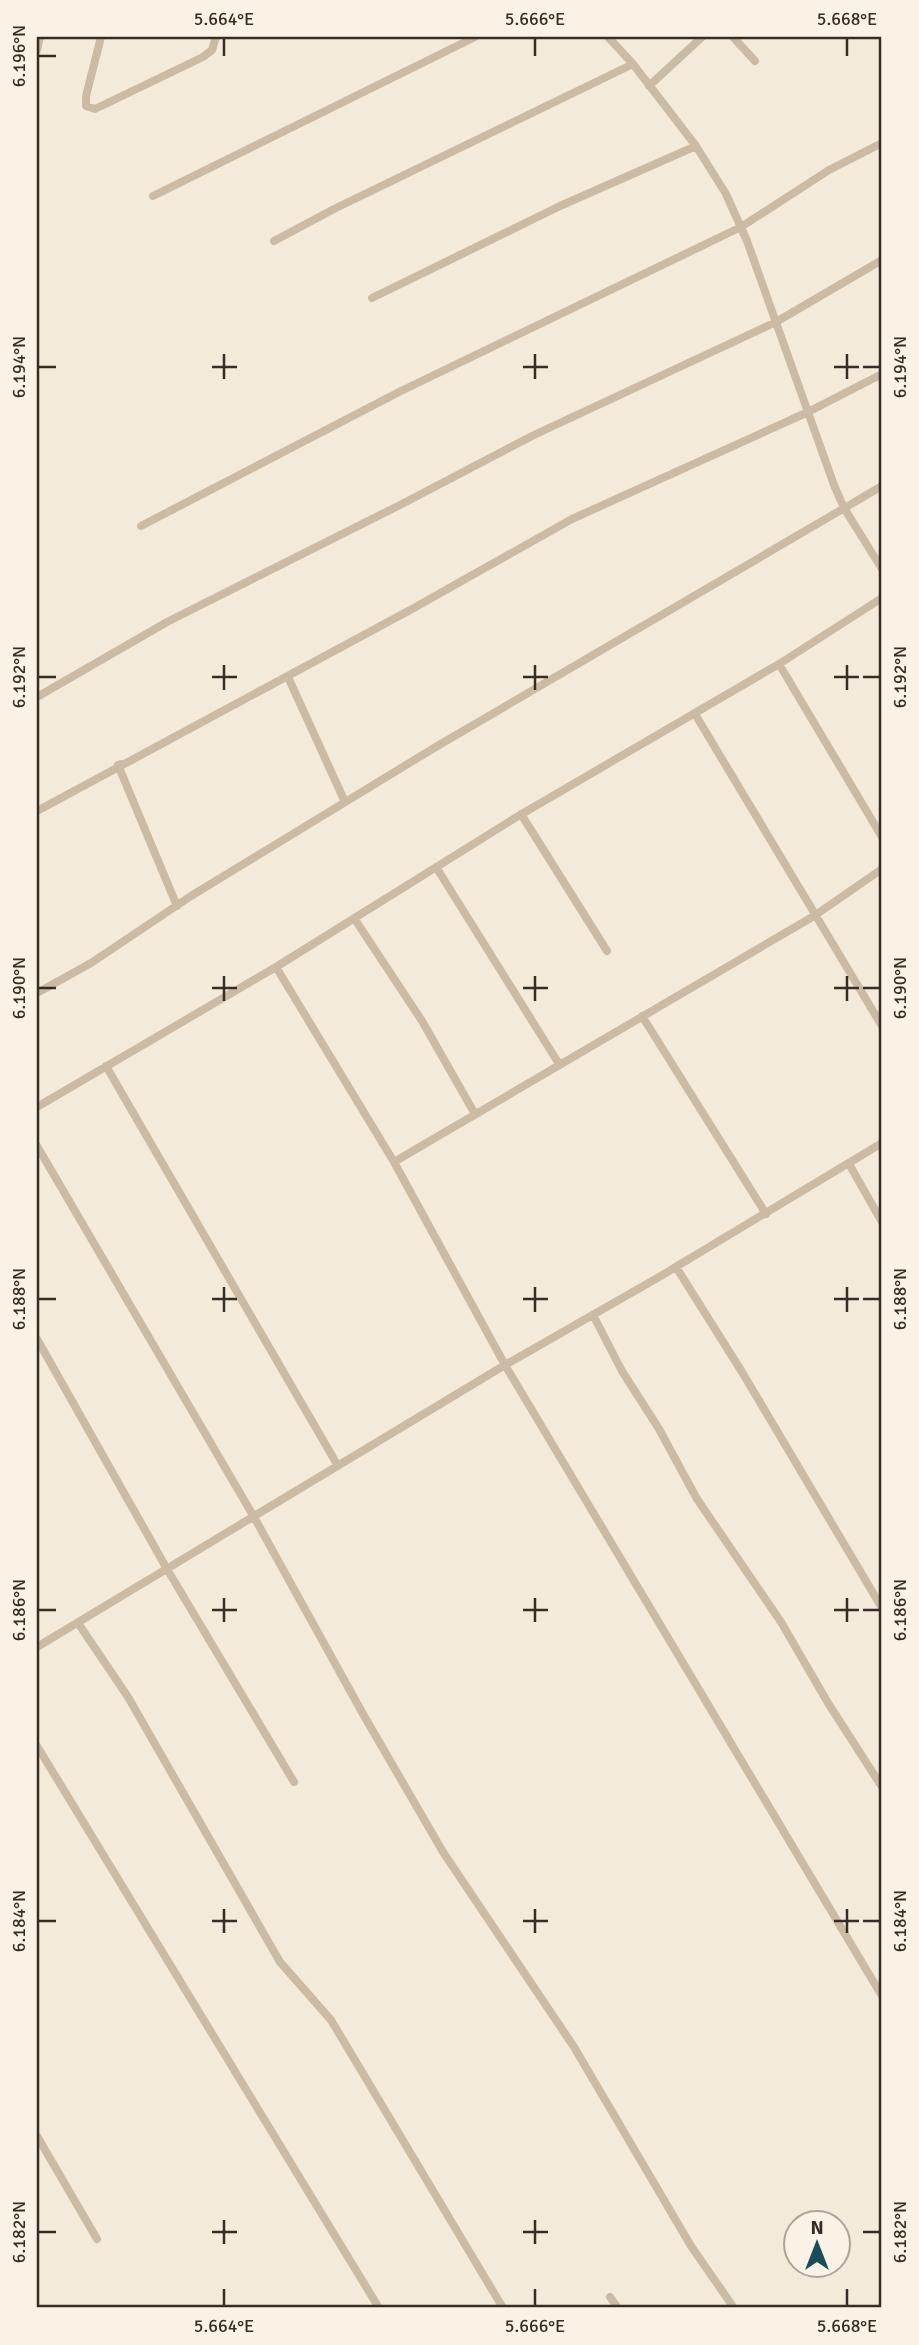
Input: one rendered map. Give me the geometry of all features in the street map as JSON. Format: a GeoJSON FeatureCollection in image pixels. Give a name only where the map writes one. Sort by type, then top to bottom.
{"type":"FeatureCollection","features":[{"type":"Feature","properties":{"kind":"street"},"geometry":{"type":"LineString","coordinates":[[37,50],[40,37]]}},
{"type":"Feature","properties":{"kind":"street"},"geometry":{"type":"LineString","coordinates":[[101,37],[86,96],[86,106],[89,109],[95,109],[203,57],[212,50],[216,37]]}},
{"type":"Feature","properties":{"kind":"street"},"geometry":{"type":"LineString","coordinates":[[153,196],[475,37]]}},
{"type":"Feature","properties":{"kind":"street"},"geometry":{"type":"LineString","coordinates":[[608,37],[696,146],[726,194],[741,227],[806,413],[844,508],[882,569]]}},
{"type":"Feature","properties":{"kind":"street"},"geometry":{"type":"LineString","coordinates":[[649,86],[702,37]]}},
{"type":"Feature","properties":{"kind":"street"},"geometry":{"type":"LineString","coordinates":[[733,37],[755,61]]}},
{"type":"Feature","properties":{"kind":"street"},"geometry":{"type":"LineString","coordinates":[[274,241],[632,64]]}},
{"type":"Feature","properties":{"kind":"street"},"geometry":{"type":"LineString","coordinates":[[141,526],[401,391],[741,227],[829,170],[882,143]]}},
{"type":"Feature","properties":{"kind":"street"},"geometry":{"type":"LineString","coordinates":[[372,298],[561,206],[696,146]]}},
{"type":"Feature","properties":{"kind":"street"},"geometry":{"type":"LineString","coordinates":[[37,698],[167,622],[534,435],[776,323],[882,260]]}},
{"type":"Feature","properties":{"kind":"street"},"geometry":{"type":"LineString","coordinates":[[37,811],[412,609],[572,519],[806,413],[882,374]]}},
{"type":"Feature","properties":{"kind":"street"},"geometry":{"type":"LineString","coordinates":[[37,993],[91,963],[177,906],[345,802],[592,654],[882,486]]}},
{"type":"Feature","properties":{"kind":"street"},"geometry":{"type":"LineString","coordinates":[[118,765],[348,647],[447,590]]}},
{"type":"Feature","properties":{"kind":"street"},"geometry":{"type":"LineString","coordinates":[[37,1107],[276,967],[521,814],[779,664],[882,598]]}},
{"type":"Feature","properties":{"kind":"street"},"geometry":{"type":"LineString","coordinates":[[779,664],[882,837]]}},
{"type":"Feature","properties":{"kind":"street"},"geometry":{"type":"LineString","coordinates":[[288,677],[345,802]]}},
{"type":"Feature","properties":{"kind":"street"},"geometry":{"type":"LineString","coordinates":[[695,714],[882,1026]]}},
{"type":"Feature","properties":{"kind":"street"},"geometry":{"type":"LineString","coordinates":[[118,765],[177,906]]}},
{"type":"Feature","properties":{"kind":"street"},"geometry":{"type":"LineString","coordinates":[[521,814],[607,951]]}},
{"type":"Feature","properties":{"kind":"street"},"geometry":{"type":"LineString","coordinates":[[436,867],[559,1064]]}},
{"type":"Feature","properties":{"kind":"street"},"geometry":{"type":"LineString","coordinates":[[394,1162],[814,916],[882,869]]}},
{"type":"Feature","properties":{"kind":"street"},"geometry":{"type":"LineString","coordinates":[[354,918],[422,1021],[475,1114]]}},
{"type":"Feature","properties":{"kind":"street"},"geometry":{"type":"LineString","coordinates":[[276,967],[394,1162],[505,1365],[882,1996]]}},
{"type":"Feature","properties":{"kind":"street"},"geometry":{"type":"LineString","coordinates":[[642,1016],[766,1214]]}},
{"type":"Feature","properties":{"kind":"street"},"geometry":{"type":"LineString","coordinates":[[106,1066],[338,1466]]}},
{"type":"Feature","properties":{"kind":"street"},"geometry":{"type":"LineString","coordinates":[[37,1647],[505,1365],[676,1267],[882,1143]]}},
{"type":"Feature","properties":{"kind":"street"},"geometry":{"type":"LineString","coordinates":[[37,1146],[254,1517],[443,1852],[574,2047],[691,2246],[734,2308]]}},
{"type":"Feature","properties":{"kind":"street"},"geometry":{"type":"LineString","coordinates":[[849,1164],[882,1222]]}},
{"type":"Feature","properties":{"kind":"street"},"geometry":{"type":"LineString","coordinates":[[676,1267],[742,1372],[882,1608]]}},
{"type":"Feature","properties":{"kind":"street"},"geometry":{"type":"LineString","coordinates":[[593,1315],[622,1371],[659,1429],[697,1499],[781,1622],[828,1703],[882,1787]]}},
{"type":"Feature","properties":{"kind":"street"},"geometry":{"type":"LineString","coordinates":[[37,1339],[167,1569],[294,1782]]}},
{"type":"Feature","properties":{"kind":"street"},"geometry":{"type":"LineString","coordinates":[[78,1623],[135,1709],[281,1962],[331,2020],[503,2308]]}},
{"type":"Feature","properties":{"kind":"street"},"geometry":{"type":"LineString","coordinates":[[37,1746],[379,2308]]}},
{"type":"Feature","properties":{"kind":"street"},"geometry":{"type":"LineString","coordinates":[[37,2136],[97,2239]]}},
{"type":"Feature","properties":{"kind":"street"},"geometry":{"type":"LineString","coordinates":[[610,2297],[618,2308]]}}]}
